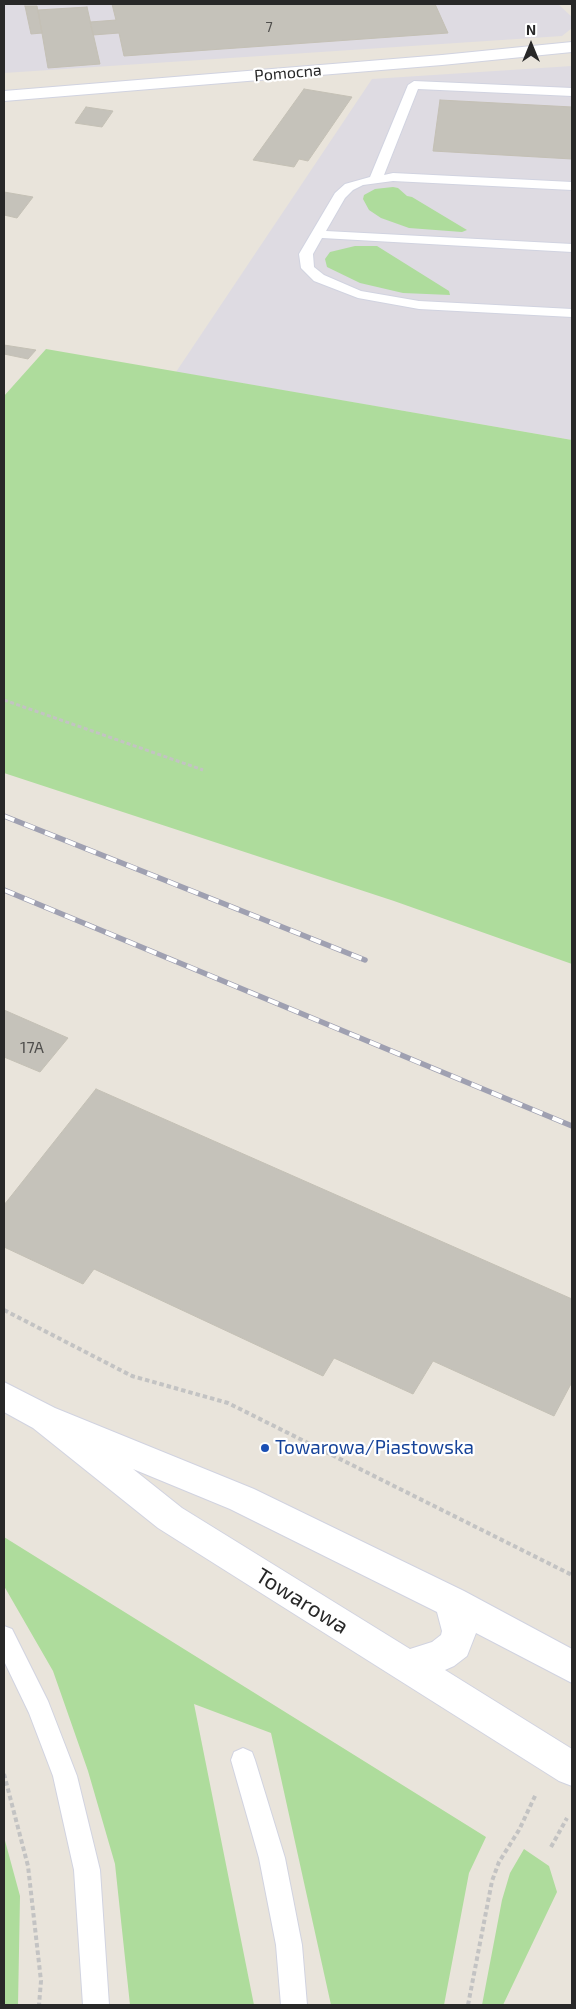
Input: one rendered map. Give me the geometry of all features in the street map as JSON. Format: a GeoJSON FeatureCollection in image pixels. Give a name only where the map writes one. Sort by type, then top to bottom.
{"type":"FeatureCollection","features":[{"type":"Feature","properties":{"kind":"main road","name":"Pomocna"},"geometry":{"type":"LineString","coordinates":[[4,96],[572,47]]}},
{"type":"Feature","properties":{"kind":"main road","name":"Towarowa"},"geometry":{"type":"LineString","coordinates":[[4,1396],[44,1418],[242,1499],[452,1602],[572,1667]]}},
{"type":"Feature","properties":{"kind":"main road","name":"Towarowa"},"geometry":{"type":"LineString","coordinates":[[44,1418],[170,1518],[563,1764]]}},
{"type":"Feature","properties":{"kind":"main road"},"geometry":{"type":"LineString","coordinates":[[406,1666],[442,1655],[455,1644],[459,1631],[452,1602]]}},
{"type":"Feature","properties":{"kind":"lane"},"geometry":{"type":"LineString","coordinates":[[376,178],[414,84],[572,92]]}},
{"type":"Feature","properties":{"kind":"lane"},"geometry":{"type":"LineString","coordinates":[[572,186],[393,176],[376,178],[349,187],[316,234],[306,254],[308,268],[319,278],[358,294],[419,305],[572,314]]}},
{"type":"Feature","properties":{"kind":"lane"},"geometry":{"type":"LineString","coordinates":[[316,234],[572,248]]}},
{"type":"Feature","properties":{"kind":"lane"},"geometry":{"type":"LineString","coordinates":[[4,1637],[40,1709],[66,1776],[88,1870],[96,2005]]}},
{"type":"Feature","properties":{"kind":"lane"},"geometry":{"type":"LineString","coordinates":[[243,1760],[272,1858],[289,1945],[294,2005]]}},
{"type":"Feature","properties":{"kind":"path"},"geometry":{"type":"LineString","coordinates":[[4,700],[203,770]]}},
{"type":"Feature","properties":{"kind":"path"},"geometry":{"type":"LineString","coordinates":[[4,1310],[132,1376],[228,1403],[270,1422],[572,1575]]}},
{"type":"Feature","properties":{"kind":"path"},"geometry":{"type":"LineString","coordinates":[[468,2005],[492,1881],[499,1862],[563,1764]]}},
{"type":"Feature","properties":{"kind":"path"},"geometry":{"type":"LineString","coordinates":[[4,1774],[28,1866],[40,1981],[39,2005]]}},
{"type":"Feature","properties":{"kind":"path"},"geometry":{"type":"LineString","coordinates":[[550,1848],[567,1818]]}},
{"type":"Feature","properties":{"kind":"shaded area"},"geometry":{"type":"Polygon","coordinates":[[[4,4],[558,4],[572,17],[572,28],[562,36],[4,73],[4,4]]]}},
{"type":"Feature","properties":{"kind":"shaded area"},"geometry":{"type":"Polygon","coordinates":[[[572,66],[572,440],[176,372],[372,79],[572,66]]]}},
{"type":"Feature","properties":{"kind":"green space"},"geometry":{"type":"Polygon","coordinates":[[[398,188],[407,196],[412,197],[467,230],[462,232],[409,228],[381,218],[369,210],[363,199],[364,195],[375,189],[398,188]]]}},
{"type":"Feature","properties":{"kind":"green space"},"geometry":{"type":"Polygon","coordinates":[[[355,246],[377,246],[449,291],[450,295],[403,293],[360,283],[327,267],[325,259],[330,252],[355,246]]]}},
{"type":"Feature","properties":{"kind":"green space"},"geometry":{"type":"Polygon","coordinates":[[[46,349],[572,440],[572,964],[394,901],[4,773],[4,396],[46,349]]]}},
{"type":"Feature","properties":{"kind":"green space"},"geometry":{"type":"Polygon","coordinates":[[[4,1537],[486,1837],[469,1873],[444,2005],[331,2005],[271,1733],[194,1704],[254,2005],[130,2005],[115,1864],[88,1771],[53,1671],[4,1586],[4,1537]]]}},
{"type":"Feature","properties":{"kind":"green space"},"geometry":{"type":"Polygon","coordinates":[[[4,1837],[20,1896],[18,2005],[4,2005],[4,1837]]]}},
{"type":"Feature","properties":{"kind":"green space"},"geometry":{"type":"Polygon","coordinates":[[[524,1849],[549,1866],[557,1892],[503,2005],[482,2005],[502,1900],[510,1873],[524,1849]]]}},
{"type":"Feature","properties":{"kind":"building"},"geometry":{"type":"Polygon","coordinates":[[[112,4],[435,4],[448,33],[124,56],[119,33],[93,35],[90,22],[116,20],[112,4]]]}},
{"type":"Feature","properties":{"kind":"building"},"geometry":{"type":"Polygon","coordinates":[[[25,6],[37,6],[42,33],[31,34],[25,6]]]}},
{"type":"Feature","properties":{"kind":"building"},"geometry":{"type":"Polygon","coordinates":[[[87,7],[100,64],[48,68],[38,10],[87,7]]]}},
{"type":"Feature","properties":{"kind":"building"},"geometry":{"type":"Polygon","coordinates":[[[304,89],[352,97],[308,161],[299,159],[294,167],[253,160],[304,89]]]}},
{"type":"Feature","properties":{"kind":"building"},"geometry":{"type":"Polygon","coordinates":[[[440,100],[572,107],[572,159],[433,151],[440,100]]]}},
{"type":"Feature","properties":{"kind":"building"},"geometry":{"type":"Polygon","coordinates":[[[86,107],[113,111],[102,127],[75,123],[86,107]]]}},
{"type":"Feature","properties":{"kind":"building"},"geometry":{"type":"Polygon","coordinates":[[[4,192],[33,197],[17,218],[4,215],[4,192]]]}},
{"type":"Feature","properties":{"kind":"building"},"geometry":{"type":"Polygon","coordinates":[[[4,345],[36,350],[28,359],[4,354],[4,345]]]}},
{"type":"Feature","properties":{"kind":"building"},"geometry":{"type":"Polygon","coordinates":[[[4,1010],[68,1038],[40,1072],[4,1057],[4,1010]]]}},
{"type":"Feature","properties":{"kind":"building"},"geometry":{"type":"Polygon","coordinates":[[[96,1089],[572,1299],[572,1382],[554,1416],[433,1361],[413,1394],[334,1358],[323,1376],[94,1269],[83,1284],[4,1247],[4,1205],[96,1089]]]}},
{"type":"Feature","properties":{"kind":"railway"},"geometry":{"type":"LineString","coordinates":[[4,816],[365,960]]}},
{"type":"Feature","properties":{"kind":"railway"},"geometry":{"type":"LineString","coordinates":[[4,890],[572,1126]]}},
{"type":"Feature","properties":{"kind":"place","name":"Towarowa/Piastowska"},"geometry":{"type":"Point","coordinates":[265,1448]}}]}
